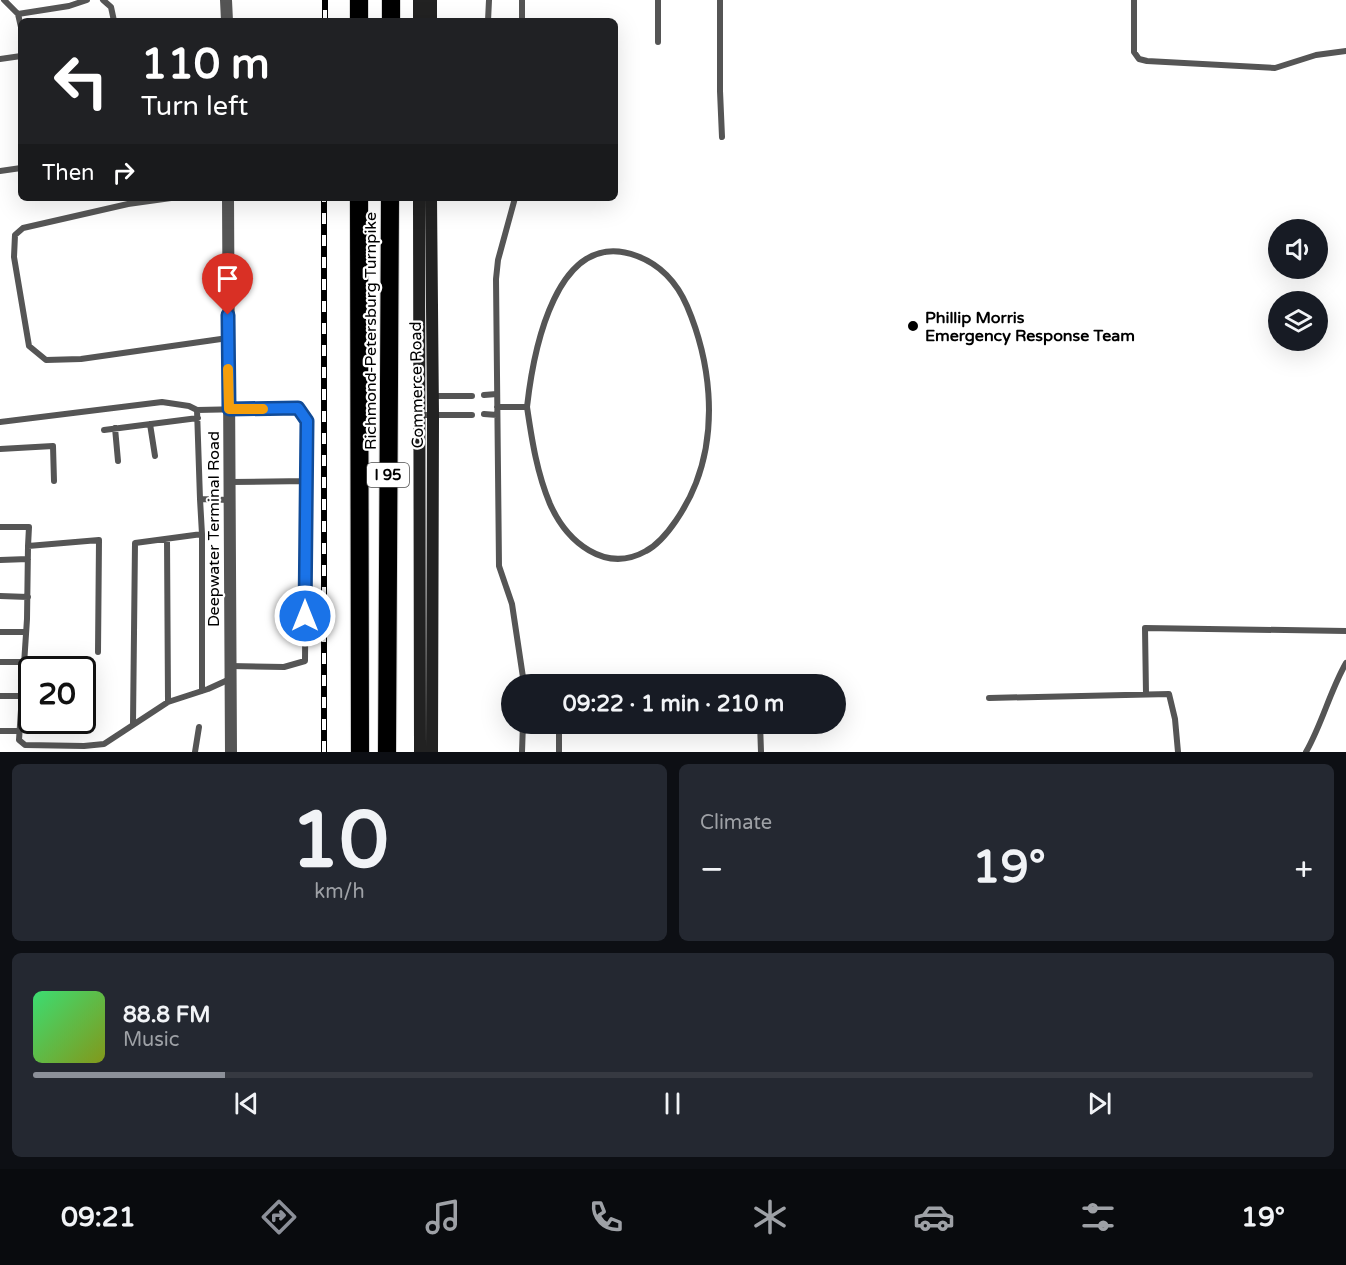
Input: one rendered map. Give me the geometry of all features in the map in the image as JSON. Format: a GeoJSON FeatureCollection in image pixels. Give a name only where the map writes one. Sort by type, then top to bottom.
{"type":"FeatureCollection","features":[{"type":"Feature","properties":{"kind":"highway"},"geometry":{"type":"LineString","coordinates":[[359,0],[359,18]]}},
{"type":"Feature","properties":{"kind":"highway"},"geometry":{"type":"LineString","coordinates":[[391,0],[391,18]]}},
{"type":"Feature","properties":{"kind":"highway","name":"Richmond-Petersburg Turnpike"},"geometry":{"type":"LineString","coordinates":[[359,201],[360,752]]}},
{"type":"Feature","properties":{"kind":"highway","name":"Richmond-Petersburg Turnpike"},"geometry":{"type":"LineString","coordinates":[[387,752],[390,201]]}},
{"type":"Feature","properties":{"kind":"main road"},"geometry":{"type":"LineString","coordinates":[[419,0],[419,18]]}},
{"type":"Feature","properties":{"kind":"main road"},"geometry":{"type":"LineString","coordinates":[[431,0],[431,18]]}},
{"type":"Feature","properties":{"kind":"main road","name":"Commerce Road"},"geometry":{"type":"LineString","coordinates":[[419,201],[427,396],[434,416],[432,752]]}},
{"type":"Feature","properties":{"kind":"main road","name":"Commerce Road"},"geometry":{"type":"LineString","coordinates":[[420,752],[420,415],[427,396],[431,201]]}},
{"type":"Feature","properties":{"kind":"street"},"geometry":{"type":"LineString","coordinates":[[226,0],[226,18]]}},
{"type":"Feature","properties":{"kind":"street","name":"Deepwater Terminal Road"},"geometry":{"type":"LineString","coordinates":[[228,201],[231,752]]}},
{"type":"Feature","properties":{"kind":"lane"},"geometry":{"type":"LineString","coordinates":[[4,0],[18,14],[19,18]]}},
{"type":"Feature","properties":{"kind":"lane"},"geometry":{"type":"LineString","coordinates":[[18,14],[69,6],[87,0]]}},
{"type":"Feature","properties":{"kind":"lane"},"geometry":{"type":"LineString","coordinates":[[103,0],[111,7],[113,18]]}},
{"type":"Feature","properties":{"kind":"lane"},"geometry":{"type":"LineString","coordinates":[[488,18],[489,0]]}},
{"type":"Feature","properties":{"kind":"lane"},"geometry":{"type":"LineString","coordinates":[[522,0],[522,18]]}},
{"type":"Feature","properties":{"kind":"lane"},"geometry":{"type":"LineString","coordinates":[[658,0],[658,42]]}},
{"type":"Feature","properties":{"kind":"lane"},"geometry":{"type":"LineString","coordinates":[[720,0],[722,137]]}},
{"type":"Feature","properties":{"kind":"lane"},"geometry":{"type":"LineString","coordinates":[[1134,0],[1134,52],[1139,59],[1147,61],[1275,68],[1316,55],[1346,51]]}},
{"type":"Feature","properties":{"kind":"lane"},"geometry":{"type":"LineString","coordinates":[[0,59],[18,56]]}},
{"type":"Feature","properties":{"kind":"lane"},"geometry":{"type":"LineString","coordinates":[[0,171],[18,168]]}},
{"type":"Feature","properties":{"kind":"lane"},"geometry":{"type":"LineString","coordinates":[[150,201],[23,228],[15,235],[14,256],[29,346],[46,360],[81,359],[228,338]]}},
{"type":"Feature","properties":{"kind":"lane"},"geometry":{"type":"LineString","coordinates":[[514,201],[505,229],[497,269],[499,566],[512,604],[522,674]]}},
{"type":"Feature","properties":{"kind":"lane"},"geometry":{"type":"LineString","coordinates":[[604,251],[628,252],[648,260],[667,274],[683,296],[695,326],[706,366],[710,407],[706,446],[697,482],[685,507],[665,535],[648,551],[624,560],[606,559],[586,550],[572,538],[551,506],[539,477],[527,407],[531,372],[546,313],[564,282],[584,261],[604,251]]}},
{"type":"Feature","properties":{"kind":"lane"},"geometry":{"type":"LineString","coordinates":[[484,395],[497,394]]}},
{"type":"Feature","properties":{"kind":"lane"},"geometry":{"type":"LineString","coordinates":[[427,396],[472,396]]}},
{"type":"Feature","properties":{"kind":"lane"},"geometry":{"type":"LineString","coordinates":[[0,422],[162,402],[189,406],[197,410],[298,408],[307,421],[305,661],[284,667],[230,672],[201,691],[168,702],[104,744],[25,745],[20,740],[20,734]]}},
{"type":"Feature","properties":{"kind":"lane"},"geometry":{"type":"LineString","coordinates":[[484,414],[527,407]]}},
{"type":"Feature","properties":{"kind":"lane"},"geometry":{"type":"LineString","coordinates":[[197,410],[202,534],[201,691]]}},
{"type":"Feature","properties":{"kind":"lane"},"geometry":{"type":"LineString","coordinates":[[420,415],[472,415]]}},
{"type":"Feature","properties":{"kind":"lane"},"geometry":{"type":"LineString","coordinates":[[104,430],[198,418]]}},
{"type":"Feature","properties":{"kind":"lane"},"geometry":{"type":"LineString","coordinates":[[150,424],[155,456]]}},
{"type":"Feature","properties":{"kind":"lane"},"geometry":{"type":"LineString","coordinates":[[115,428],[118,462]]}},
{"type":"Feature","properties":{"kind":"lane"},"geometry":{"type":"LineString","coordinates":[[0,449],[53,446],[54,481]]}},
{"type":"Feature","properties":{"kind":"lane"},"geometry":{"type":"LineString","coordinates":[[229,482],[307,481]]}},
{"type":"Feature","properties":{"kind":"lane"},"geometry":{"type":"LineString","coordinates":[[200,499],[229,500]]}},
{"type":"Feature","properties":{"kind":"lane"},"geometry":{"type":"LineString","coordinates":[[0,527],[29,527],[24,656]]}},
{"type":"Feature","properties":{"kind":"lane"},"geometry":{"type":"LineString","coordinates":[[133,723],[135,543],[202,534]]}},
{"type":"Feature","properties":{"kind":"lane"},"geometry":{"type":"LineString","coordinates":[[167,539],[168,702]]}},
{"type":"Feature","properties":{"kind":"lane"},"geometry":{"type":"LineString","coordinates":[[28,546],[99,540],[98,651]]}},
{"type":"Feature","properties":{"kind":"lane"},"geometry":{"type":"LineString","coordinates":[[0,560],[28,559]]}},
{"type":"Feature","properties":{"kind":"lane"},"geometry":{"type":"LineString","coordinates":[[0,596],[27,597]]}},
{"type":"Feature","properties":{"kind":"lane"},"geometry":{"type":"LineString","coordinates":[[1146,694],[1145,628],[1346,631]]}},
{"type":"Feature","properties":{"kind":"lane"},"geometry":{"type":"LineString","coordinates":[[0,632],[26,632]]}},
{"type":"Feature","properties":{"kind":"lane"},"geometry":{"type":"LineString","coordinates":[[0,662],[18,662]]}},
{"type":"Feature","properties":{"kind":"lane"},"geometry":{"type":"LineString","coordinates":[[1306,752],[1335,682],[1346,663]]}},
{"type":"Feature","properties":{"kind":"lane"},"geometry":{"type":"LineString","coordinates":[[989,698],[1168,694],[1175,719],[1178,752]]}},
{"type":"Feature","properties":{"kind":"lane"},"geometry":{"type":"LineString","coordinates":[[0,696],[18,696]]}},
{"type":"Feature","properties":{"kind":"lane"},"geometry":{"type":"LineString","coordinates":[[195,752],[199,727]]}},
{"type":"Feature","properties":{"kind":"lane"},"geometry":{"type":"LineString","coordinates":[[0,731],[18,731]]}},
{"type":"Feature","properties":{"kind":"lane"},"geometry":{"type":"LineString","coordinates":[[522,752],[523,734]]}},
{"type":"Feature","properties":{"kind":"lane"},"geometry":{"type":"LineString","coordinates":[[559,734],[559,752]]}},
{"type":"Feature","properties":{"kind":"lane"},"geometry":{"type":"LineString","coordinates":[[760,734],[760,752]]}},
{"type":"Feature","properties":{"kind":"lane"},"geometry":{"type":"LineString","coordinates":[[20,752],[25,745]]}},
{"type":"Feature","properties":{"kind":"railway"},"geometry":{"type":"LineString","coordinates":[[325,0],[325,18]]}},
{"type":"Feature","properties":{"kind":"railway"},"geometry":{"type":"LineString","coordinates":[[324,201],[324,752]]}},
{"type":"Feature","properties":{"kind":"slow traffic"},"geometry":{"type":"LineString","coordinates":[[228,369],[229,409],[263,409]]}},
{"type":"Feature","properties":{"kind":"place","name":"Phillip Morris Emergency Response Team"},"geometry":{"type":"Point","coordinates":[913,326]}},
{"type":"Feature","properties":{"kind":"route"},"geometry":{"type":"LineString","coordinates":[[228,315],[229,409],[298,408],[307,421],[305,616]]}}]}
